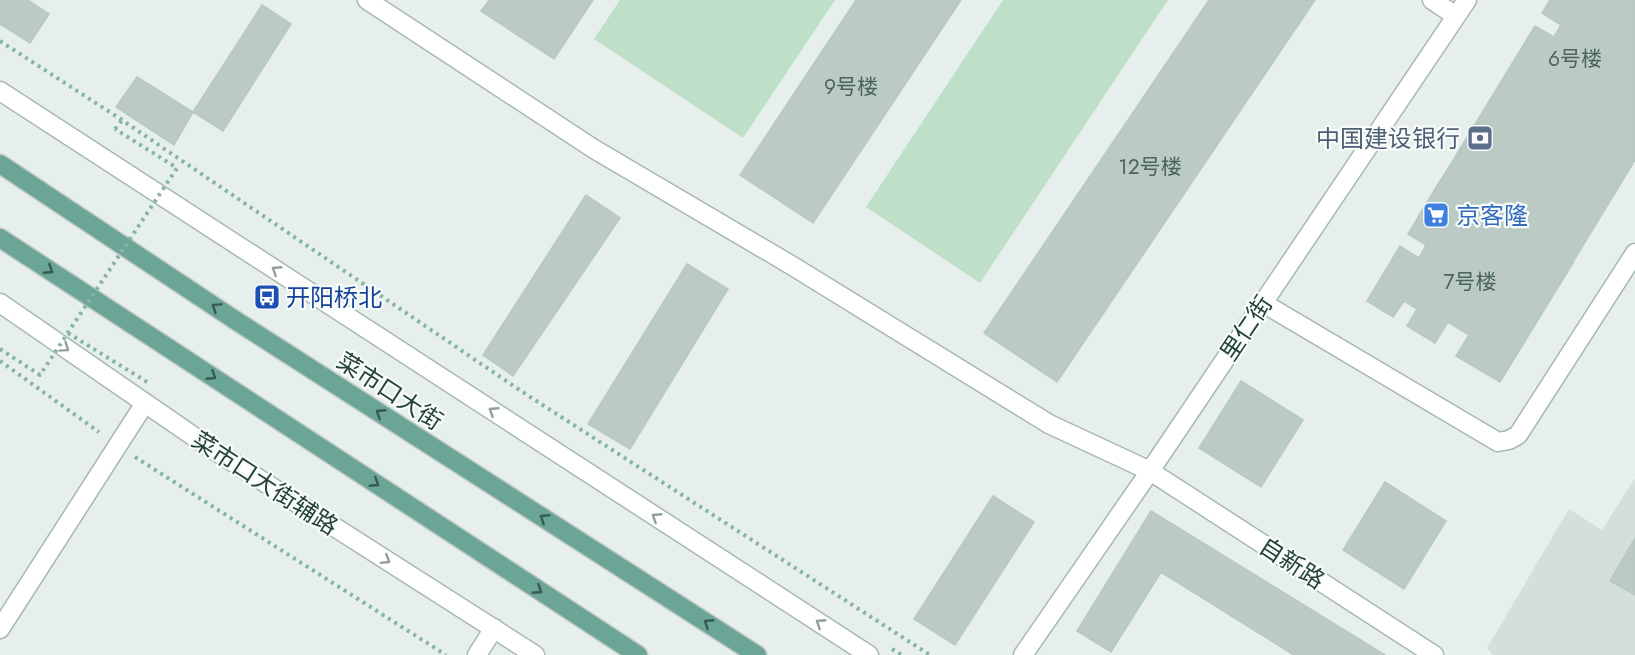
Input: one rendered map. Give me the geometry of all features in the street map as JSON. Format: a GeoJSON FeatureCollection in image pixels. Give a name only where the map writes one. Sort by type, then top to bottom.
{"type":"FeatureCollection","features":[{"type":"Feature","properties":{"kind":"main road","name":"菜市口大街"},"geometry":{"type":"LineString","coordinates":[[0,164],[248,328],[757,655]]}},
{"type":"Feature","properties":{"kind":"main road"},"geometry":{"type":"LineString","coordinates":[[0,238],[638,655]]}},
{"type":"Feature","properties":{"kind":"street","name":"自新路"},"geometry":{"type":"LineString","coordinates":[[367,0],[594,149],[791,265],[1048,424],[1150,471],[1434,655]]}},
{"type":"Feature","properties":{"kind":"street"},"geometry":{"type":"LineString","coordinates":[[1432,0],[1456,16]]}},
{"type":"Feature","properties":{"kind":"street","name":"里仁街"},"geometry":{"type":"LineString","coordinates":[[1023,655],[1150,471],[1467,0]]}},
{"type":"Feature","properties":{"kind":"street"},"geometry":{"type":"LineString","coordinates":[[0,91],[869,655]]}},
{"type":"Feature","properties":{"kind":"street"},"geometry":{"type":"LineString","coordinates":[[1263,303],[1498,442],[1518,435],[1635,253]]}},
{"type":"Feature","properties":{"kind":"street","name":"菜市口大街辅路"},"geometry":{"type":"LineString","coordinates":[[0,303],[206,445],[535,655]]}},
{"type":"Feature","properties":{"kind":"street"},"geometry":{"type":"LineString","coordinates":[[0,629],[145,403]]}},
{"type":"Feature","properties":{"kind":"street"},"geometry":{"type":"LineString","coordinates":[[477,655],[494,628]]}},
{"type":"Feature","properties":{"kind":"path"},"geometry":{"type":"LineString","coordinates":[[0,41],[122,120],[521,391],[930,655]]}},
{"type":"Feature","properties":{"kind":"path"},"geometry":{"type":"LineString","coordinates":[[0,348],[40,375],[177,168],[115,129],[122,120]]}},
{"type":"Feature","properties":{"kind":"path"},"geometry":{"type":"LineString","coordinates":[[68,333],[147,382]]}},
{"type":"Feature","properties":{"kind":"path"},"geometry":{"type":"LineString","coordinates":[[0,361],[118,446],[446,655]]}},
{"type":"Feature","properties":{"kind":"shaded area"},"geometry":{"type":"Polygon","coordinates":[[[1635,478],[1635,655],[1493,655],[1487,648],[1569,509],[1602,530],[1635,478]]]}},
{"type":"Feature","properties":{"kind":"green space"},"geometry":{"type":"Polygon","coordinates":[[[620,0],[835,0],[743,138],[594,39],[620,0]]]}},
{"type":"Feature","properties":{"kind":"green space"},"geometry":{"type":"Polygon","coordinates":[[[1003,0],[1168,0],[980,283],[866,207],[1003,0]]]}},
{"type":"Feature","properties":{"kind":"building"},"geometry":{"type":"Polygon","coordinates":[[[0,0],[28,0],[49,14],[30,43],[0,24],[0,0]]]}},
{"type":"Feature","properties":{"kind":"building"},"geometry":{"type":"Polygon","coordinates":[[[489,0],[593,0],[554,59],[481,11],[489,0]]]}},
{"type":"Feature","properties":{"kind":"building"},"geometry":{"type":"Polygon","coordinates":[[[856,0],[961,0],[813,223],[740,175],[856,0]]]}},
{"type":"Feature","properties":{"kind":"building"},"geometry":{"type":"Polygon","coordinates":[[[1209,0],[1315,0],[1057,382],[984,333],[1209,0]]]}},
{"type":"Feature","properties":{"kind":"building"},"geometry":{"type":"Polygon","coordinates":[[[1550,0],[1635,0],[1635,160],[1500,382],[1456,356],[1469,335],[1448,322],[1435,343],[1407,326],[1417,309],[1404,301],[1393,317],[1367,301],[1400,246],[1419,258],[1426,245],[1408,234],[1535,26],[1554,37],[1561,25],[1542,13],[1550,0]]]}},
{"type":"Feature","properties":{"kind":"building"},"geometry":{"type":"Polygon","coordinates":[[[1550,0],[1635,0],[1635,161],[1591,134],[1603,115],[1584,103],[1571,123],[1541,105],[1551,89],[1539,81],[1529,98],[1502,81],[1535,26],[1554,37],[1561,25],[1542,13],[1550,0]]]}},
{"type":"Feature","properties":{"kind":"building"},"geometry":{"type":"Polygon","coordinates":[[[262,5],[291,24],[223,131],[193,112],[262,5]]]}},
{"type":"Feature","properties":{"kind":"building"},"geometry":{"type":"Polygon","coordinates":[[[137,77],[193,112],[174,145],[116,107],[137,77]]]}},
{"type":"Feature","properties":{"kind":"building"},"geometry":{"type":"Polygon","coordinates":[[[1441,179],[1469,196],[1460,211],[1471,217],[1479,204],[1512,223],[1500,243],[1517,254],[1528,235],[1573,263],[1500,382],[1456,356],[1469,335],[1448,322],[1435,343],[1407,326],[1417,309],[1404,301],[1393,317],[1367,301],[1400,246],[1419,258],[1426,245],[1408,234],[1441,179]]]}},
{"type":"Feature","properties":{"kind":"building"},"geometry":{"type":"Polygon","coordinates":[[[586,195],[620,218],[513,376],[483,355],[586,195]]]}},
{"type":"Feature","properties":{"kind":"building"},"geometry":{"type":"Polygon","coordinates":[[[687,264],[728,289],[630,449],[588,424],[687,264]]]}},
{"type":"Feature","properties":{"kind":"building"},"geometry":{"type":"Polygon","coordinates":[[[1241,381],[1303,420],[1261,487],[1199,448],[1241,381]]]}},
{"type":"Feature","properties":{"kind":"building"},"geometry":{"type":"Polygon","coordinates":[[[1385,482],[1446,521],[1404,589],[1343,550],[1385,482]]]}},
{"type":"Feature","properties":{"kind":"building"},"geometry":{"type":"Polygon","coordinates":[[[993,496],[1034,522],[955,645],[914,619],[993,496]]]}},
{"type":"Feature","properties":{"kind":"building"},"geometry":{"type":"Polygon","coordinates":[[[1151,511],[1385,655],[1294,655],[1161,572],[1111,652],[1077,631],[1151,511]]]}},
{"type":"Feature","properties":{"kind":"building"},"geometry":{"type":"Polygon","coordinates":[[[1635,538],[1635,595],[1610,581],[1635,538]]]}},
{"type":"Feature","properties":{"kind":"place","name":"中国建设银行"},"geometry":{"type":"Point","coordinates":[1480,138]}},
{"type":"Feature","properties":{"kind":"place","name":"京客隆"},"geometry":{"type":"Point","coordinates":[1436,215]}},
{"type":"Feature","properties":{"kind":"place","name":"开阳桥北"},"geometry":{"type":"Point","coordinates":[267,297]}}]}
